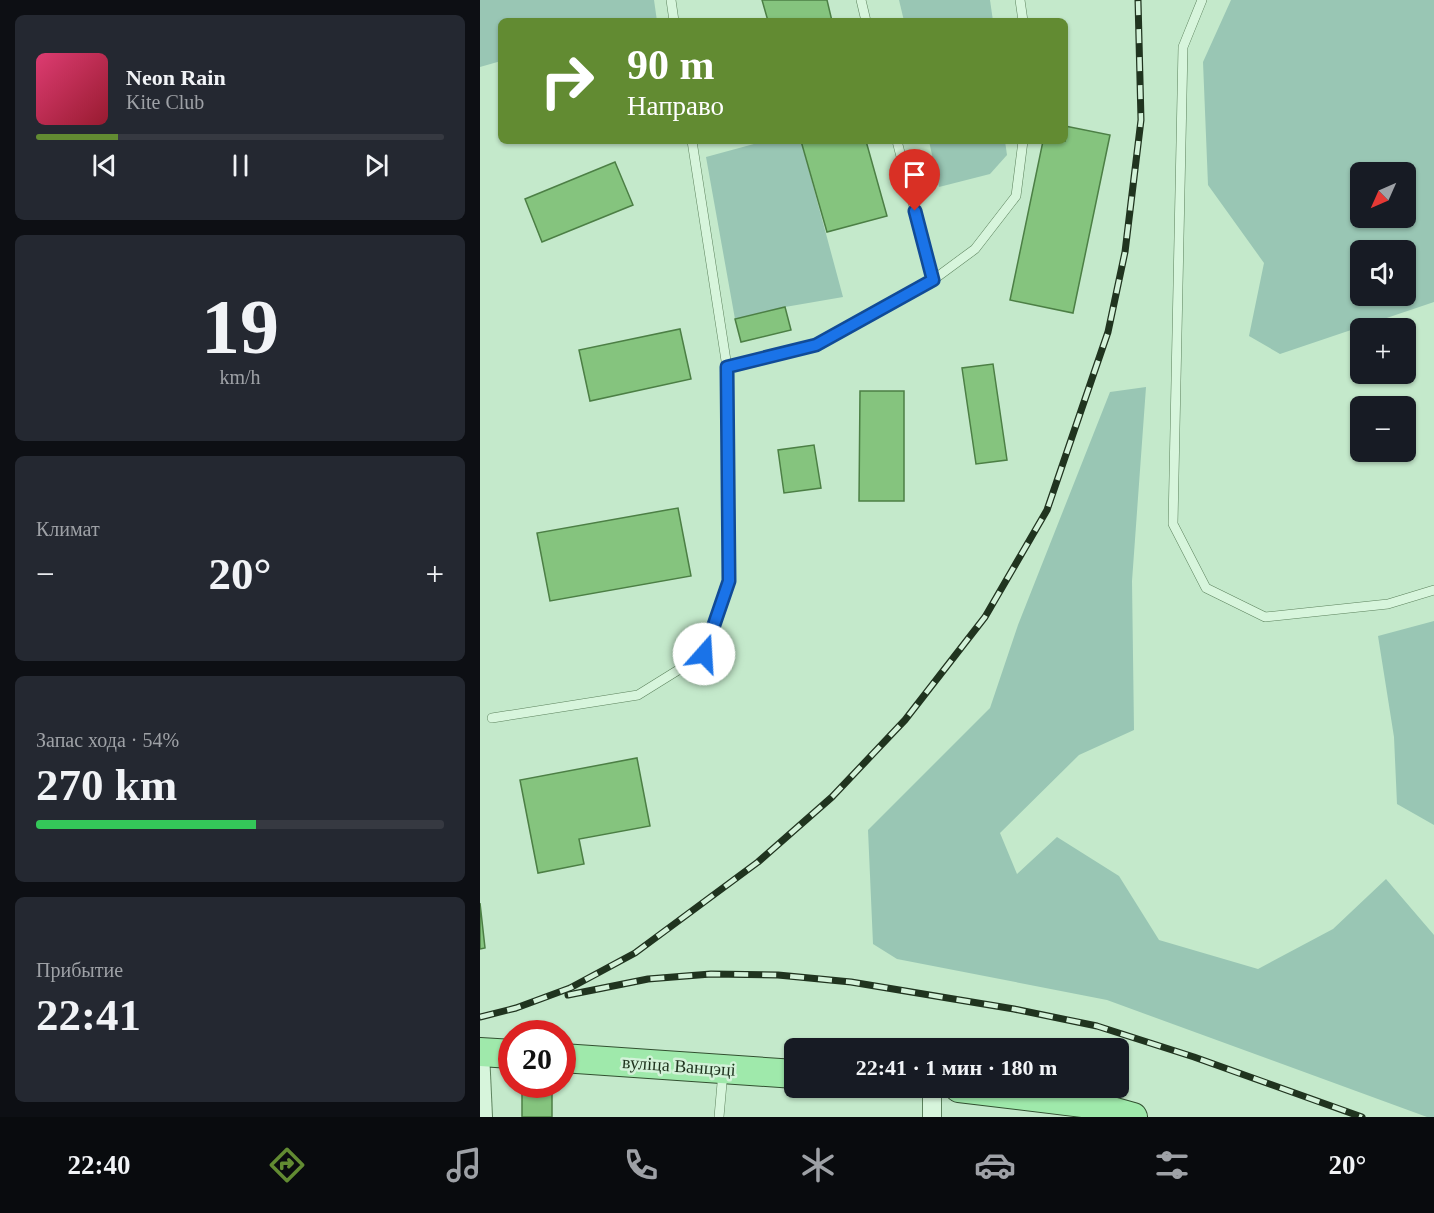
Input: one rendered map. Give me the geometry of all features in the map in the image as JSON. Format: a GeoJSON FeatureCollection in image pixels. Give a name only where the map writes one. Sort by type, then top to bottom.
{"type":"FeatureCollection","features":[{"type":"Feature","properties":{"kind":"main road"},"geometry":{"type":"LineString","coordinates":[[480,1052],[498,1053]]}},
{"type":"Feature","properties":{"kind":"main road","name":"вуліца Ванцэці"},"geometry":{"type":"LineString","coordinates":[[576,1059],[784,1073]]}},
{"type":"Feature","properties":{"kind":"main road"},"geometry":{"type":"LineString","coordinates":[[1042,1098],[1083,1103],[1133,1117]]}},
{"type":"Feature","properties":{"kind":"street"},"geometry":{"type":"LineString","coordinates":[[480,1052],[483,1117]]}},
{"type":"Feature","properties":{"kind":"street"},"geometry":{"type":"LineString","coordinates":[[932,1098],[932,1117]]}},
{"type":"Feature","properties":{"kind":"lane"},"geometry":{"type":"LineString","coordinates":[[671,0],[674,18]]}},
{"type":"Feature","properties":{"kind":"lane"},"geometry":{"type":"LineString","coordinates":[[861,0],[865,18]]}},
{"type":"Feature","properties":{"kind":"lane"},"geometry":{"type":"LineString","coordinates":[[1020,0],[1023,18]]}},
{"type":"Feature","properties":{"kind":"lane"},"geometry":{"type":"LineString","coordinates":[[1202,0],[1183,47],[1173,524],[1206,588],[1264,617],[1388,604],[1434,590]]}},
{"type":"Feature","properties":{"kind":"lane"},"geometry":{"type":"LineString","coordinates":[[492,718],[638,695],[704,654],[729,581],[727,367],[692,144]]}},
{"type":"Feature","properties":{"kind":"lane"},"geometry":{"type":"LineString","coordinates":[[898,144],[933,280]]}},
{"type":"Feature","properties":{"kind":"lane"},"geometry":{"type":"LineString","coordinates":[[727,367],[816,345],[933,280],[975,249],[1016,196],[1023,144]]}},
{"type":"Feature","properties":{"kind":"lane"},"geometry":{"type":"LineString","coordinates":[[719,1117],[723,1069]]}},
{"type":"Feature","properties":{"kind":"green space"},"geometry":{"type":"Polygon","coordinates":[[[480,0],[654,0],[657,18],[498,18],[498,62],[480,67],[480,0]]]}},
{"type":"Feature","properties":{"kind":"green space"},"geometry":{"type":"Polygon","coordinates":[[[899,0],[990,0],[993,18],[903,18],[899,0]]]}},
{"type":"Feature","properties":{"kind":"green space"},"geometry":{"type":"Polygon","coordinates":[[[1231,0],[1434,0],[1434,302],[1387,318],[1350,318],[1350,330],[1280,354],[1249,336],[1264,263],[1208,185],[1203,62],[1231,0]]]}},
{"type":"Feature","properties":{"kind":"green space"},"geometry":{"type":"Polygon","coordinates":[[[754,144],[802,144],[843,297],[735,319],[706,157],[754,144]]]}},
{"type":"Feature","properties":{"kind":"green space"},"geometry":{"type":"Polygon","coordinates":[[[930,144],[1005,144],[1007,155],[990,174],[939,187],[930,144]]]}},
{"type":"Feature","properties":{"kind":"green space"},"geometry":{"type":"Polygon","coordinates":[[[1146,387],[1132,581],[1134,730],[1079,755],[1000,833],[1017,874],[1057,837],[1119,876],[1159,940],[1258,969],[1333,929],[1386,879],[1434,935],[1434,1117],[1427,1117],[1107,1000],[897,959],[873,944],[868,830],[990,708],[1018,625],[1110,392],[1146,387]]]}},
{"type":"Feature","properties":{"kind":"green space"},"geometry":{"type":"Polygon","coordinates":[[[1434,621],[1434,825],[1397,804],[1394,737],[1378,636],[1434,621]]]}},
{"type":"Feature","properties":{"kind":"building"},"geometry":{"type":"Polygon","coordinates":[[[762,0],[827,0],[831,18],[767,18],[762,0]]]}},
{"type":"Feature","properties":{"kind":"building"},"geometry":{"type":"Polygon","coordinates":[[[1068,127],[1110,135],[1073,313],[1010,300],[1042,144],[1068,144],[1068,127]]]}},
{"type":"Feature","properties":{"kind":"building"},"geometry":{"type":"Polygon","coordinates":[[[802,144],[867,144],[887,216],[827,232],[802,144]]]}},
{"type":"Feature","properties":{"kind":"building"},"geometry":{"type":"Polygon","coordinates":[[[615,162],[633,205],[542,242],[525,199],[615,162]]]}},
{"type":"Feature","properties":{"kind":"building"},"geometry":{"type":"Polygon","coordinates":[[[785,307],[791,330],[741,342],[735,319],[785,307]]]}},
{"type":"Feature","properties":{"kind":"building"},"geometry":{"type":"Polygon","coordinates":[[[680,329],[691,379],[590,401],[579,350],[680,329]]]}},
{"type":"Feature","properties":{"kind":"building"},"geometry":{"type":"Polygon","coordinates":[[[993,364],[1007,460],[976,464],[962,368],[993,364]]]}},
{"type":"Feature","properties":{"kind":"building"},"geometry":{"type":"Polygon","coordinates":[[[860,391],[904,391],[904,501],[859,501],[860,391]]]}},
{"type":"Feature","properties":{"kind":"building"},"geometry":{"type":"Polygon","coordinates":[[[814,445],[821,488],[784,493],[778,450],[814,445]]]}},
{"type":"Feature","properties":{"kind":"building"},"geometry":{"type":"Polygon","coordinates":[[[678,508],[691,576],[550,601],[537,533],[678,508]]]}},
{"type":"Feature","properties":{"kind":"building"},"geometry":{"type":"Polygon","coordinates":[[[637,758],[650,826],[579,839],[584,864],[538,873],[520,780],[637,758]]]}},
{"type":"Feature","properties":{"kind":"building"},"geometry":{"type":"Polygon","coordinates":[[[480,903],[485,948],[480,949],[480,903]]]}},
{"type":"Feature","properties":{"kind":"building"},"geometry":{"type":"Polygon","coordinates":[[[522,1098],[552,1098],[552,1117],[522,1117],[522,1098]]]}},
{"type":"Feature","properties":{"kind":"railway"},"geometry":{"type":"LineString","coordinates":[[480,1017],[516,1008],[570,988],[635,953],[758,862],[832,797],[905,720],[985,617],[1047,510],[1108,332],[1125,252],[1141,120],[1138,0]]}},
{"type":"Feature","properties":{"kind":"railway"},"geometry":{"type":"LineString","coordinates":[[568,995],[648,979],[711,974],[778,975],[851,982],[1014,1009],[1097,1026],[1194,1057],[1362,1117]]}},
{"type":"Feature","properties":{"kind":"route"},"geometry":{"type":"LineString","coordinates":[[704,654],[729,581],[727,367],[816,345],[933,280],[915,211]]}}]}
